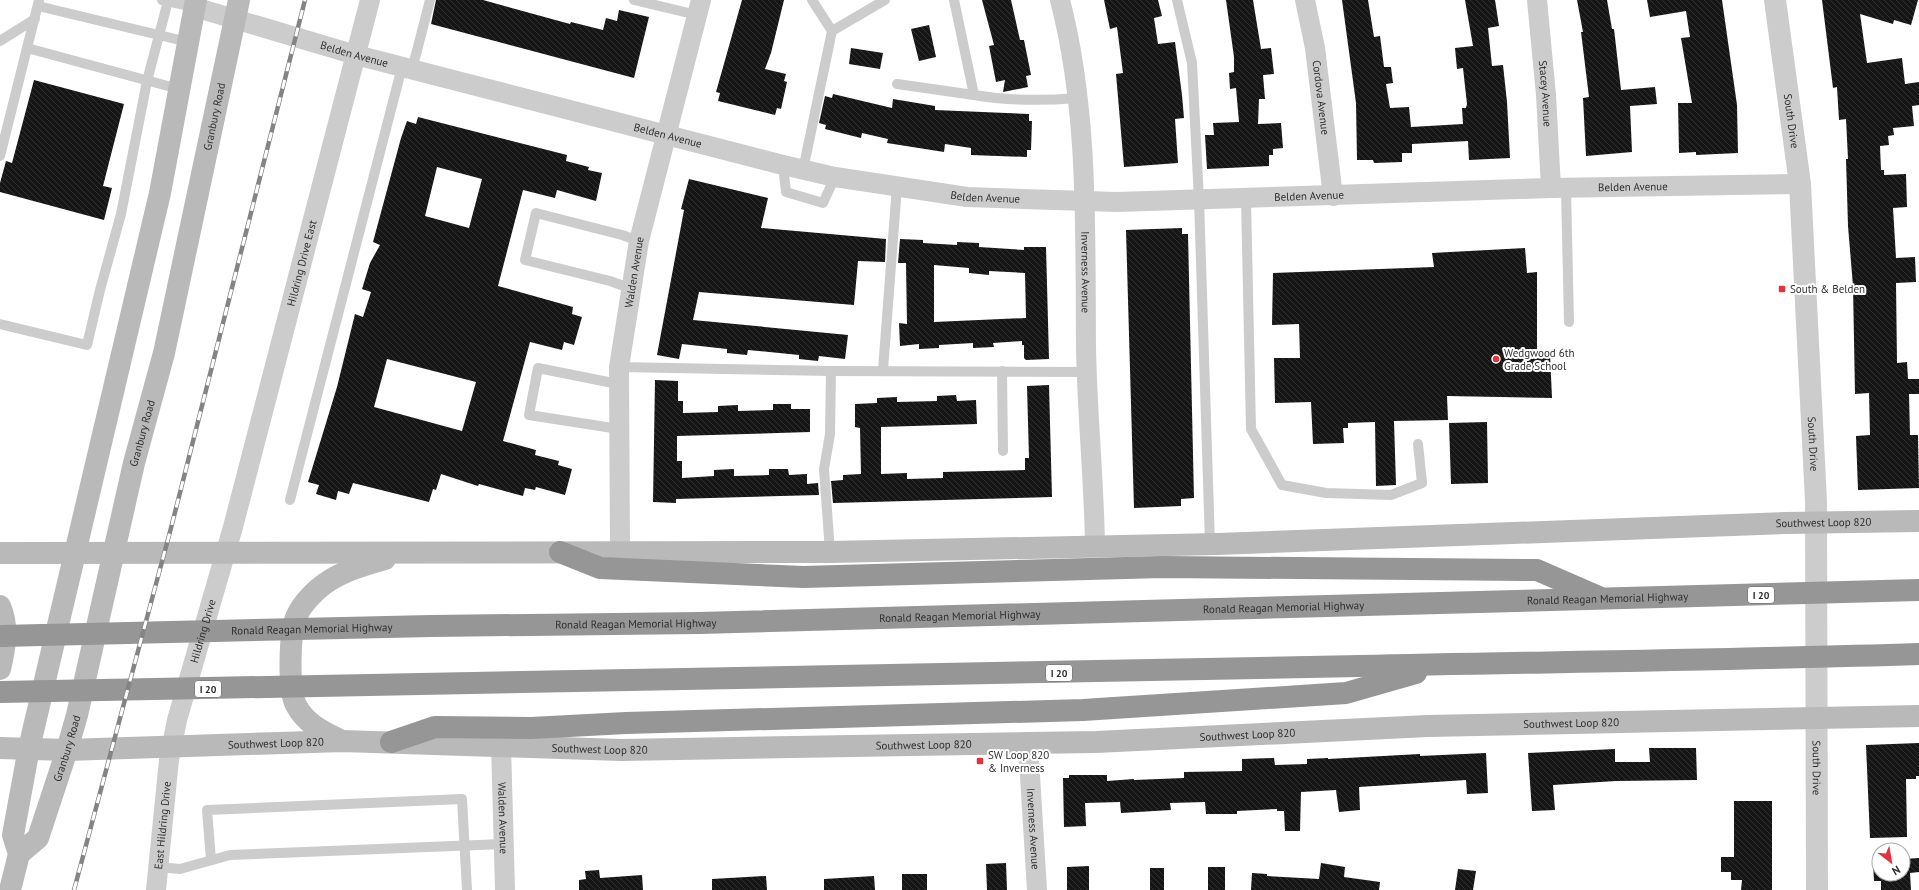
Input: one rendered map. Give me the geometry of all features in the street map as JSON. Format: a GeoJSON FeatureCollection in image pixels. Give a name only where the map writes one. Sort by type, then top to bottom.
{"type":"FeatureCollection","features":[{"type":"Feature","properties":{"kind":"highway"},"geometry":{"type":"LineString","coordinates":[[560,552],[600,568],[803,577],[1162,567],[1537,570],[1603,599]]}},
{"type":"Feature","properties":{"kind":"highway","name":"Ronald Reagan Memorial Highway"},"geometry":{"type":"LineString","coordinates":[[3,635],[431,626],[699,623],[1919,590]]}},
{"type":"Feature","properties":{"kind":"highway","name":"I 20"},"geometry":{"type":"LineString","coordinates":[[0,692],[416,686],[1446,664],[1702,661],[1919,654]]}},
{"type":"Feature","properties":{"kind":"highway"},"geometry":{"type":"LineString","coordinates":[[391,742],[436,727],[551,727],[626,723],[1076,710],[1346,693],[1446,664]]}},
{"type":"Feature","properties":{"kind":"main road"},"geometry":{"type":"LineString","coordinates":[[10,890],[19,854],[13,835],[29,748],[160,193],[195,4]]}},
{"type":"Feature","properties":{"kind":"main road","name":"Granbury Road"},"geometry":{"type":"LineString","coordinates":[[19,854],[38,838],[68,750],[134,463],[164,353],[236,9]]}},
{"type":"Feature","properties":{"kind":"main road","name":"Southwest Loop 820"},"geometry":{"type":"LineString","coordinates":[[0,553],[830,552],[1815,533],[1919,521]]}},
{"type":"Feature","properties":{"kind":"main road"},"geometry":{"type":"LineString","coordinates":[[342,741],[312,725],[295,705],[291,694],[290,680],[294,623],[307,600],[330,580],[350,570],[403,553]]}},
{"type":"Feature","properties":{"kind":"main road"},"geometry":{"type":"LineString","coordinates":[[0,606],[6,634],[5,649],[0,669]]}},
{"type":"Feature","properties":{"kind":"main road","name":"Southwest Loop 820"},"geometry":{"type":"LineString","coordinates":[[0,748],[68,750],[342,741],[621,750],[1111,741],[1421,726],[1919,716]]}},
{"type":"Feature","properties":{"kind":"street","name":"Hildring Drive East"},"geometry":{"type":"LineString","coordinates":[[233,527],[370,0]]}},
{"type":"Feature","properties":{"kind":"street","name":"Inverness Avenue"},"geometry":{"type":"LineString","coordinates":[[1060,0],[1068,32],[1081,131],[1084,201],[1087,372],[1095,546]]}},
{"type":"Feature","properties":{"kind":"street","name":"Cordova Avenue"},"geometry":{"type":"LineString","coordinates":[[1305,0],[1315,48],[1333,196]]}},
{"type":"Feature","properties":{"kind":"street","name":"Stacey Avenue"},"geometry":{"type":"LineString","coordinates":[[1538,0],[1546,96],[1558,189]]}},
{"type":"Feature","properties":{"kind":"street","name":"South Drive"},"geometry":{"type":"LineString","coordinates":[[1775,0],[1800,184],[1816,501],[1817,890]]}},
{"type":"Feature","properties":{"kind":"street","name":"Belden Avenue"},"geometry":{"type":"LineString","coordinates":[[195,4],[236,9],[356,55],[407,69],[803,170],[835,177],[967,197],[1084,201],[1199,200],[1558,189],[1800,184]]}},
{"type":"Feature","properties":{"kind":"street","name":"Walden Avenue"},"geometry":{"type":"LineString","coordinates":[[620,552],[619,375],[639,241],[699,8]]}},
{"type":"Feature","properties":{"kind":"street","name":"Hildring Drive"},"geometry":{"type":"LineString","coordinates":[[169,760],[177,720],[233,527]]}},
{"type":"Feature","properties":{"kind":"street","name":"Inverness Avenue"},"geometry":{"type":"LineString","coordinates":[[1028,743],[1037,890]]}},
{"type":"Feature","properties":{"kind":"street","name":"Walden Avenue"},"geometry":{"type":"LineString","coordinates":[[501,745],[505,890]]}},
{"type":"Feature","properties":{"kind":"street","name":"East Hildring Drive"},"geometry":{"type":"LineString","coordinates":[[156,890],[169,760]]}},
{"type":"Feature","properties":{"kind":"lane"},"geometry":{"type":"LineString","coordinates":[[290,500],[407,69],[430,0]]}},
{"type":"Feature","properties":{"kind":"lane"},"geometry":{"type":"LineString","coordinates":[[634,0],[699,8]]}},
{"type":"Feature","properties":{"kind":"lane"},"geometry":{"type":"LineString","coordinates":[[803,170],[832,31],[812,0]]}},
{"type":"Feature","properties":{"kind":"lane"},"geometry":{"type":"LineString","coordinates":[[832,31],[885,0]]}},
{"type":"Feature","properties":{"kind":"lane"},"geometry":{"type":"LineString","coordinates":[[954,0],[974,95]]}},
{"type":"Feature","properties":{"kind":"lane"},"geometry":{"type":"LineString","coordinates":[[1177,0],[1192,63],[1199,200],[1210,544]]}},
{"type":"Feature","properties":{"kind":"lane"},"geometry":{"type":"LineString","coordinates":[[0,324],[87,345],[120,214],[165,1],[195,4]]}},
{"type":"Feature","properties":{"kind":"lane"},"geometry":{"type":"LineString","coordinates":[[0,156],[39,3],[188,42]]}},
{"type":"Feature","properties":{"kind":"lane"},"geometry":{"type":"LineString","coordinates":[[0,41],[35,19]]}},
{"type":"Feature","properties":{"kind":"lane"},"geometry":{"type":"LineString","coordinates":[[27,48],[179,89]]}},
{"type":"Feature","properties":{"kind":"lane"},"geometry":{"type":"LineString","coordinates":[[897,84],[1012,100],[1048,101],[1077,98]]}},
{"type":"Feature","properties":{"kind":"lane"},"geometry":{"type":"LineString","coordinates":[[783,165],[786,192],[823,203],[835,177]]}},
{"type":"Feature","properties":{"kind":"lane"},"geometry":{"type":"LineString","coordinates":[[883,370],[897,186]]}},
{"type":"Feature","properties":{"kind":"lane"},"geometry":{"type":"LineString","coordinates":[[1558,189],[1569,322]]}},
{"type":"Feature","properties":{"kind":"lane"},"geometry":{"type":"LineString","coordinates":[[1246,199],[1251,429],[1282,485],[1326,493],[1391,496],[1422,483],[1418,444]]}},
{"type":"Feature","properties":{"kind":"lane"},"geometry":{"type":"LineString","coordinates":[[632,289],[610,281],[525,260],[536,213],[622,235],[639,241]]}},
{"type":"Feature","properties":{"kind":"lane"},"geometry":{"type":"LineString","coordinates":[[619,429],[529,415],[538,368],[619,375],[883,370],[1087,372]]}},
{"type":"Feature","properties":{"kind":"lane"},"geometry":{"type":"LineString","coordinates":[[830,552],[824,469],[830,434],[831,371]]}},
{"type":"Feature","properties":{"kind":"lane"},"geometry":{"type":"LineString","coordinates":[[1002,371],[1003,450]]}},
{"type":"Feature","properties":{"kind":"lane"},"geometry":{"type":"LineString","coordinates":[[212,860],[208,810],[462,799],[467,890]]}},
{"type":"Feature","properties":{"kind":"lane"},"geometry":{"type":"LineString","coordinates":[[158,867],[180,868],[230,855],[464,847],[503,844]]}},
{"type":"Feature","properties":{"kind":"building"},"geometry":{"type":"Polygon","coordinates":[[[436,0],[483,0],[570,24],[571,22],[603,30],[606,18],[617,21],[619,10],[649,17],[634,78],[431,24],[436,0]]]}},
{"type":"Feature","properties":{"kind":"building"},"geometry":{"type":"Polygon","coordinates":[[[742,0],[784,0],[771,53],[765,69],[786,74],[784,81],[787,82],[781,109],[777,108],[775,115],[718,101],[720,93],[716,92],[742,0]]]}},
{"type":"Feature","properties":{"kind":"building"},"geometry":{"type":"Polygon","coordinates":[[[982,0],[1011,0],[1020,40],[1024,40],[1031,75],[1026,76],[1028,87],[1003,92],[1005,80],[996,82],[989,46],[994,45],[982,0]]]}},
{"type":"Feature","properties":{"kind":"building"},"geometry":{"type":"Polygon","coordinates":[[[1104,0],[1158,0],[1162,16],[1154,18],[1158,44],[1175,42],[1182,95],[1184,118],[1175,119],[1178,163],[1124,167],[1116,74],[1123,73],[1117,27],[1110,29],[1104,0]]]}},
{"type":"Feature","properties":{"kind":"building"},"geometry":{"type":"Polygon","coordinates":[[[1226,0],[1253,0],[1261,49],[1271,48],[1274,74],[1263,75],[1265,99],[1259,99],[1258,124],[1281,123],[1283,148],[1273,149],[1273,155],[1269,155],[1269,166],[1207,169],[1205,135],[1214,135],[1213,123],[1239,122],[1236,88],[1230,89],[1229,73],[1234,72],[1234,57],[1226,0]]]}},
{"type":"Feature","properties":{"kind":"building"},"geometry":{"type":"Polygon","coordinates":[[[1342,0],[1368,0],[1374,37],[1380,36],[1384,67],[1391,67],[1393,83],[1386,84],[1390,108],[1409,107],[1411,127],[1463,124],[1462,108],[1466,108],[1467,104],[1463,68],[1457,69],[1455,48],[1473,46],[1465,0],[1495,0],[1499,26],[1488,28],[1492,66],[1503,65],[1507,102],[1510,158],[1469,160],[1468,141],[1412,144],[1412,153],[1402,153],[1402,162],[1374,163],[1373,160],[1357,160],[1356,103],[1342,0]]]}},
{"type":"Feature","properties":{"kind":"building"},"geometry":{"type":"Polygon","coordinates":[[[1577,0],[1607,0],[1612,29],[1614,29],[1621,90],[1655,87],[1657,104],[1630,106],[1632,152],[1586,156],[1583,98],[1589,97],[1581,32],[1583,32],[1577,0]]]}},
{"type":"Feature","properties":{"kind":"building"},"geometry":{"type":"Polygon","coordinates":[[[1647,0],[1722,0],[1737,105],[1738,153],[1696,155],[1696,152],[1679,153],[1678,103],[1692,103],[1681,38],[1690,37],[1686,11],[1650,17],[1647,0]]]}},
{"type":"Feature","properties":{"kind":"building"},"geometry":{"type":"Polygon","coordinates":[[[1822,0],[1918,0],[1911,25],[1894,20],[1893,24],[1860,14],[1867,63],[1902,58],[1905,84],[1919,82],[1919,105],[1912,106],[1914,126],[1893,128],[1894,135],[1888,136],[1889,145],[1880,146],[1881,170],[1884,170],[1884,175],[1906,174],[1907,207],[1893,208],[1896,258],[1915,257],[1916,282],[1896,283],[1897,363],[1907,362],[1908,379],[1919,379],[1919,394],[1909,394],[1910,435],[1918,435],[1919,488],[1858,490],[1856,436],[1870,435],[1869,393],[1855,394],[1853,286],[1848,226],[1846,159],[1848,159],[1846,119],[1839,120],[1837,87],[1833,88],[1822,0]]]}},
{"type":"Feature","properties":{"kind":"building"},"geometry":{"type":"Polygon","coordinates":[[[929,25],[936,57],[919,61],[911,29],[929,25]]]}},
{"type":"Feature","properties":{"kind":"building"},"geometry":{"type":"Polygon","coordinates":[[[851,48],[883,53],[880,69],[849,64],[851,48]]]}},
{"type":"Feature","properties":{"kind":"building"},"geometry":{"type":"Polygon","coordinates":[[[34,80],[124,104],[103,186],[112,188],[104,220],[0,192],[0,183],[6,161],[12,163],[34,80]]]}},
{"type":"Feature","properties":{"kind":"building"},"geometry":{"type":"Polygon","coordinates":[[[833,94],[892,108],[893,99],[935,106],[935,110],[1029,114],[1029,121],[1032,121],[1031,150],[1027,150],[1027,157],[971,155],[971,148],[945,144],[944,152],[887,143],[888,139],[862,133],[861,138],[825,129],[826,125],[819,123],[825,96],[832,98],[833,94]]]}},
{"type":"Feature","properties":{"kind":"building"},"geometry":{"type":"Polygon","coordinates":[[[418,117],[567,155],[566,161],[589,167],[588,170],[602,173],[596,201],[557,190],[555,198],[523,190],[498,286],[573,307],[572,314],[582,317],[574,345],[564,342],[562,350],[530,342],[503,441],[536,450],[535,455],[559,461],[558,465],[572,469],[565,495],[536,487],[535,490],[525,488],[523,496],[479,484],[478,486],[441,474],[436,490],[433,489],[429,502],[353,483],[349,494],[338,491],[336,500],[316,494],[319,485],[308,482],[337,387],[355,314],[363,317],[371,292],[362,289],[370,263],[380,245],[373,242],[401,138],[407,121],[416,124],[418,117]],[[437,167],[425,216],[469,228],[482,179],[437,167]],[[387,359],[374,407],[462,431],[476,382],[387,359]]]}},
{"type":"Feature","properties":{"kind":"building"},"geometry":{"type":"Polygon","coordinates":[[[689,179],[768,198],[761,228],[886,239],[885,262],[858,261],[854,305],[699,292],[693,320],[848,335],[845,359],[819,356],[818,361],[799,359],[799,355],[748,350],[747,355],[727,353],[727,349],[682,344],[679,359],[657,355],[684,210],[681,209],[689,179]]]}},
{"type":"Feature","properties":{"kind":"building"},"geometry":{"type":"Polygon","coordinates":[[[1182,228],[1182,234],[1188,234],[1194,498],[1181,499],[1181,506],[1134,508],[1126,230],[1182,228]]]}},
{"type":"Feature","properties":{"kind":"building"},"geometry":{"type":"Polygon","coordinates":[[[900,239],[923,240],[923,243],[957,245],[957,242],[979,243],[979,247],[1024,250],[1024,247],[1046,247],[1049,359],[1026,360],[1024,358],[1024,345],[1022,345],[1022,341],[993,343],[994,347],[973,348],[973,343],[939,345],[939,348],[919,349],[919,344],[900,346],[899,323],[907,324],[906,263],[898,263],[900,239]],[[934,265],[934,322],[1026,318],[1025,273],[989,271],[989,275],[969,273],[969,268],[934,265]]]}},
{"type":"Feature","properties":{"kind":"building"},"geometry":{"type":"Polygon","coordinates":[[[1525,248],[1527,273],[1537,272],[1537,353],[1550,354],[1552,398],[1447,396],[1448,420],[1394,421],[1396,485],[1376,486],[1375,422],[1348,423],[1348,428],[1343,428],[1344,443],[1313,444],[1311,402],[1275,403],[1274,358],[1300,358],[1299,324],[1272,325],[1273,273],[1434,267],[1432,253],[1525,248]]]}},
{"type":"Feature","properties":{"kind":"building"},"geometry":{"type":"Polygon","coordinates":[[[655,380],[678,381],[678,401],[683,401],[683,413],[718,412],[718,406],[738,405],[738,411],[773,410],[773,404],[791,404],[791,409],[810,409],[810,432],[677,436],[677,461],[682,461],[682,478],[714,476],[714,470],[734,469],[734,476],[769,475],[769,469],[788,469],[789,475],[807,474],[807,484],[818,483],[819,495],[676,499],[676,503],[653,502],[655,380]]]}},
{"type":"Feature","properties":{"kind":"building"},"geometry":{"type":"Polygon","coordinates":[[[1049,385],[1052,497],[833,503],[831,481],[843,480],[843,475],[861,474],[860,428],[855,427],[855,404],[877,403],[877,398],[897,397],[897,402],[937,401],[937,396],[956,395],[957,401],[976,400],[977,424],[881,427],[881,474],[907,473],[907,479],[943,478],[943,472],[1025,470],[1025,458],[1029,458],[1027,386],[1049,385]]]}},
{"type":"Feature","properties":{"kind":"building"},"geometry":{"type":"Polygon","coordinates":[[[1487,422],[1488,483],[1451,484],[1449,423],[1487,422]]]}},
{"type":"Feature","properties":{"kind":"building"},"geometry":{"type":"Polygon","coordinates":[[[1919,743],[1919,776],[1916,776],[1916,779],[1906,779],[1907,837],[1870,838],[1866,745],[1919,743]]]}},
{"type":"Feature","properties":{"kind":"building"},"geometry":{"type":"Polygon","coordinates":[[[1649,748],[1696,748],[1697,780],[1616,781],[1553,785],[1555,810],[1532,811],[1528,753],[1615,749],[1615,762],[1650,762],[1649,748]]]}},
{"type":"Feature","properties":{"kind":"building"},"geometry":{"type":"Polygon","coordinates":[[[1486,753],[1488,793],[1467,794],[1466,780],[1359,787],[1360,810],[1339,812],[1336,790],[1301,792],[1300,831],[1285,831],[1284,811],[1277,811],[1277,809],[1237,811],[1237,814],[1206,814],[1205,802],[1170,803],[1171,810],[1121,813],[1120,802],[1085,803],[1086,826],[1064,827],[1063,778],[1069,778],[1069,775],[1107,775],[1107,781],[1184,778],[1184,772],[1242,771],[1242,759],[1274,758],[1275,765],[1307,764],[1307,759],[1420,754],[1420,756],[1486,753]]]}},
{"type":"Feature","properties":{"kind":"building"},"geometry":{"type":"Polygon","coordinates":[[[1734,801],[1772,801],[1772,890],[1741,890],[1742,880],[1731,880],[1731,872],[1721,872],[1721,857],[1734,857],[1734,801]]]}},
{"type":"Feature","properties":{"kind":"building"},"geometry":{"type":"Polygon","coordinates":[[[1911,858],[1919,858],[1919,872],[1911,873],[1911,858]]]}},
{"type":"Feature","properties":{"kind":"building"},"geometry":{"type":"Polygon","coordinates":[[[1006,863],[1007,890],[987,890],[986,864],[1006,863]]]}},
{"type":"Feature","properties":{"kind":"building"},"geometry":{"type":"Polygon","coordinates":[[[1321,863],[1345,867],[1344,877],[1380,882],[1379,890],[1251,890],[1252,873],[1267,874],[1267,876],[1319,879],[1321,863]]]}},
{"type":"Feature","properties":{"kind":"building"},"geometry":{"type":"Polygon","coordinates":[[[1089,866],[1089,890],[1067,890],[1067,867],[1089,866]]]}},
{"type":"Feature","properties":{"kind":"building"},"geometry":{"type":"Polygon","coordinates":[[[1208,867],[1225,867],[1225,890],[1208,890],[1208,867]]]}},
{"type":"Feature","properties":{"kind":"building"},"geometry":{"type":"Polygon","coordinates":[[[1150,868],[1164,868],[1164,890],[1150,890],[1150,868]]]}},
{"type":"Feature","properties":{"kind":"building"},"geometry":{"type":"Polygon","coordinates":[[[1458,869],[1476,871],[1473,890],[1455,890],[1458,869]]]}},
{"type":"Feature","properties":{"kind":"building"},"geometry":{"type":"Polygon","coordinates":[[[599,870],[600,878],[642,875],[643,890],[579,890],[579,880],[586,879],[585,871],[599,870]]]}},
{"type":"Feature","properties":{"kind":"building"},"geometry":{"type":"Polygon","coordinates":[[[902,874],[927,874],[927,890],[902,890],[902,874]]]}},
{"type":"Feature","properties":{"kind":"building"},"geometry":{"type":"Polygon","coordinates":[[[766,876],[767,890],[712,890],[712,879],[766,876]]]}},
{"type":"Feature","properties":{"kind":"building"},"geometry":{"type":"Polygon","coordinates":[[[874,876],[875,890],[824,890],[824,879],[874,876]]]}},
{"type":"Feature","properties":{"kind":"building"},"geometry":{"type":"Polygon","coordinates":[[[1881,882],[1911,882],[1911,890],[1881,890],[1881,882]]]}},
{"type":"Feature","properties":{"kind":"railway"},"geometry":{"type":"LineString","coordinates":[[74,890],[171,528],[305,0]]}},
{"type":"Feature","properties":{"kind":"place","name":"South & Belden"},"geometry":{"type":"Point","coordinates":[1782,289]}},
{"type":"Feature","properties":{"kind":"place","name":"Wedgwood 6th Grade School"},"geometry":{"type":"Point","coordinates":[1496,359]}},
{"type":"Feature","properties":{"kind":"place","name":"SW Loop 820 & Inverness"},"geometry":{"type":"Point","coordinates":[980,761]}}]}
